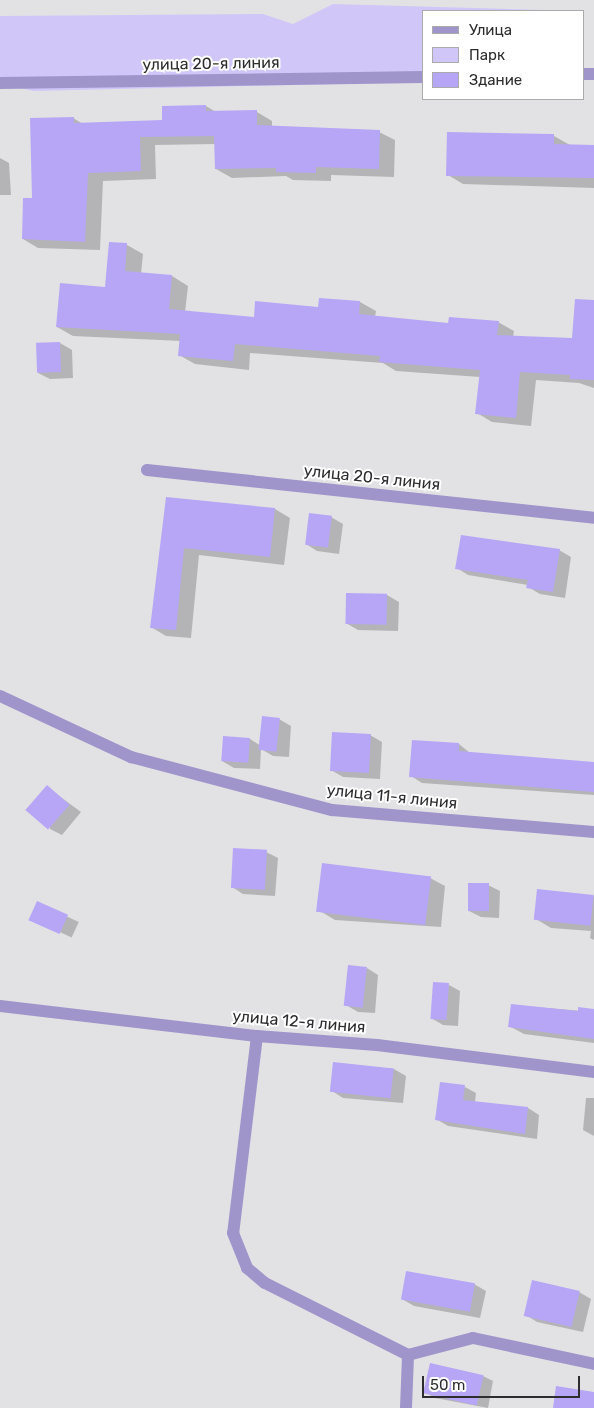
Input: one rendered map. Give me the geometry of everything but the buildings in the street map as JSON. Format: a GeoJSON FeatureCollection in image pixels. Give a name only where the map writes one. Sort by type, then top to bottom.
{"type":"FeatureCollection","features":[{"type":"Feature","properties":{"kind":"street","name":"улица 20-я линия"},"geometry":{"type":"LineString","coordinates":[[0,83],[422,77]]}},
{"type":"Feature","properties":{"kind":"street","name":"улица 20-я линия"},"geometry":{"type":"LineString","coordinates":[[147,470],[594,518]]}},
{"type":"Feature","properties":{"kind":"street","name":"улица 11-я линия"},"geometry":{"type":"LineString","coordinates":[[0,696],[131,757],[332,810],[594,832]]}},
{"type":"Feature","properties":{"kind":"street","name":"улица 12-я линия"},"geometry":{"type":"LineString","coordinates":[[0,1006],[257,1036],[377,1045],[594,1072]]}},
{"type":"Feature","properties":{"kind":"street"},"geometry":{"type":"LineString","coordinates":[[257,1036],[233,1233],[247,1268],[265,1283],[408,1355],[473,1338],[594,1364]]}},
{"type":"Feature","properties":{"kind":"street"},"geometry":{"type":"LineString","coordinates":[[406,1408],[408,1355]]}},
{"type":"Feature","properties":{"kind":"green space"},"geometry":{"type":"Polygon","coordinates":[[[333,4],[543,10],[422,10],[422,82],[34,91],[0,84],[0,16],[263,14],[293,24],[333,4]]]}}]}
